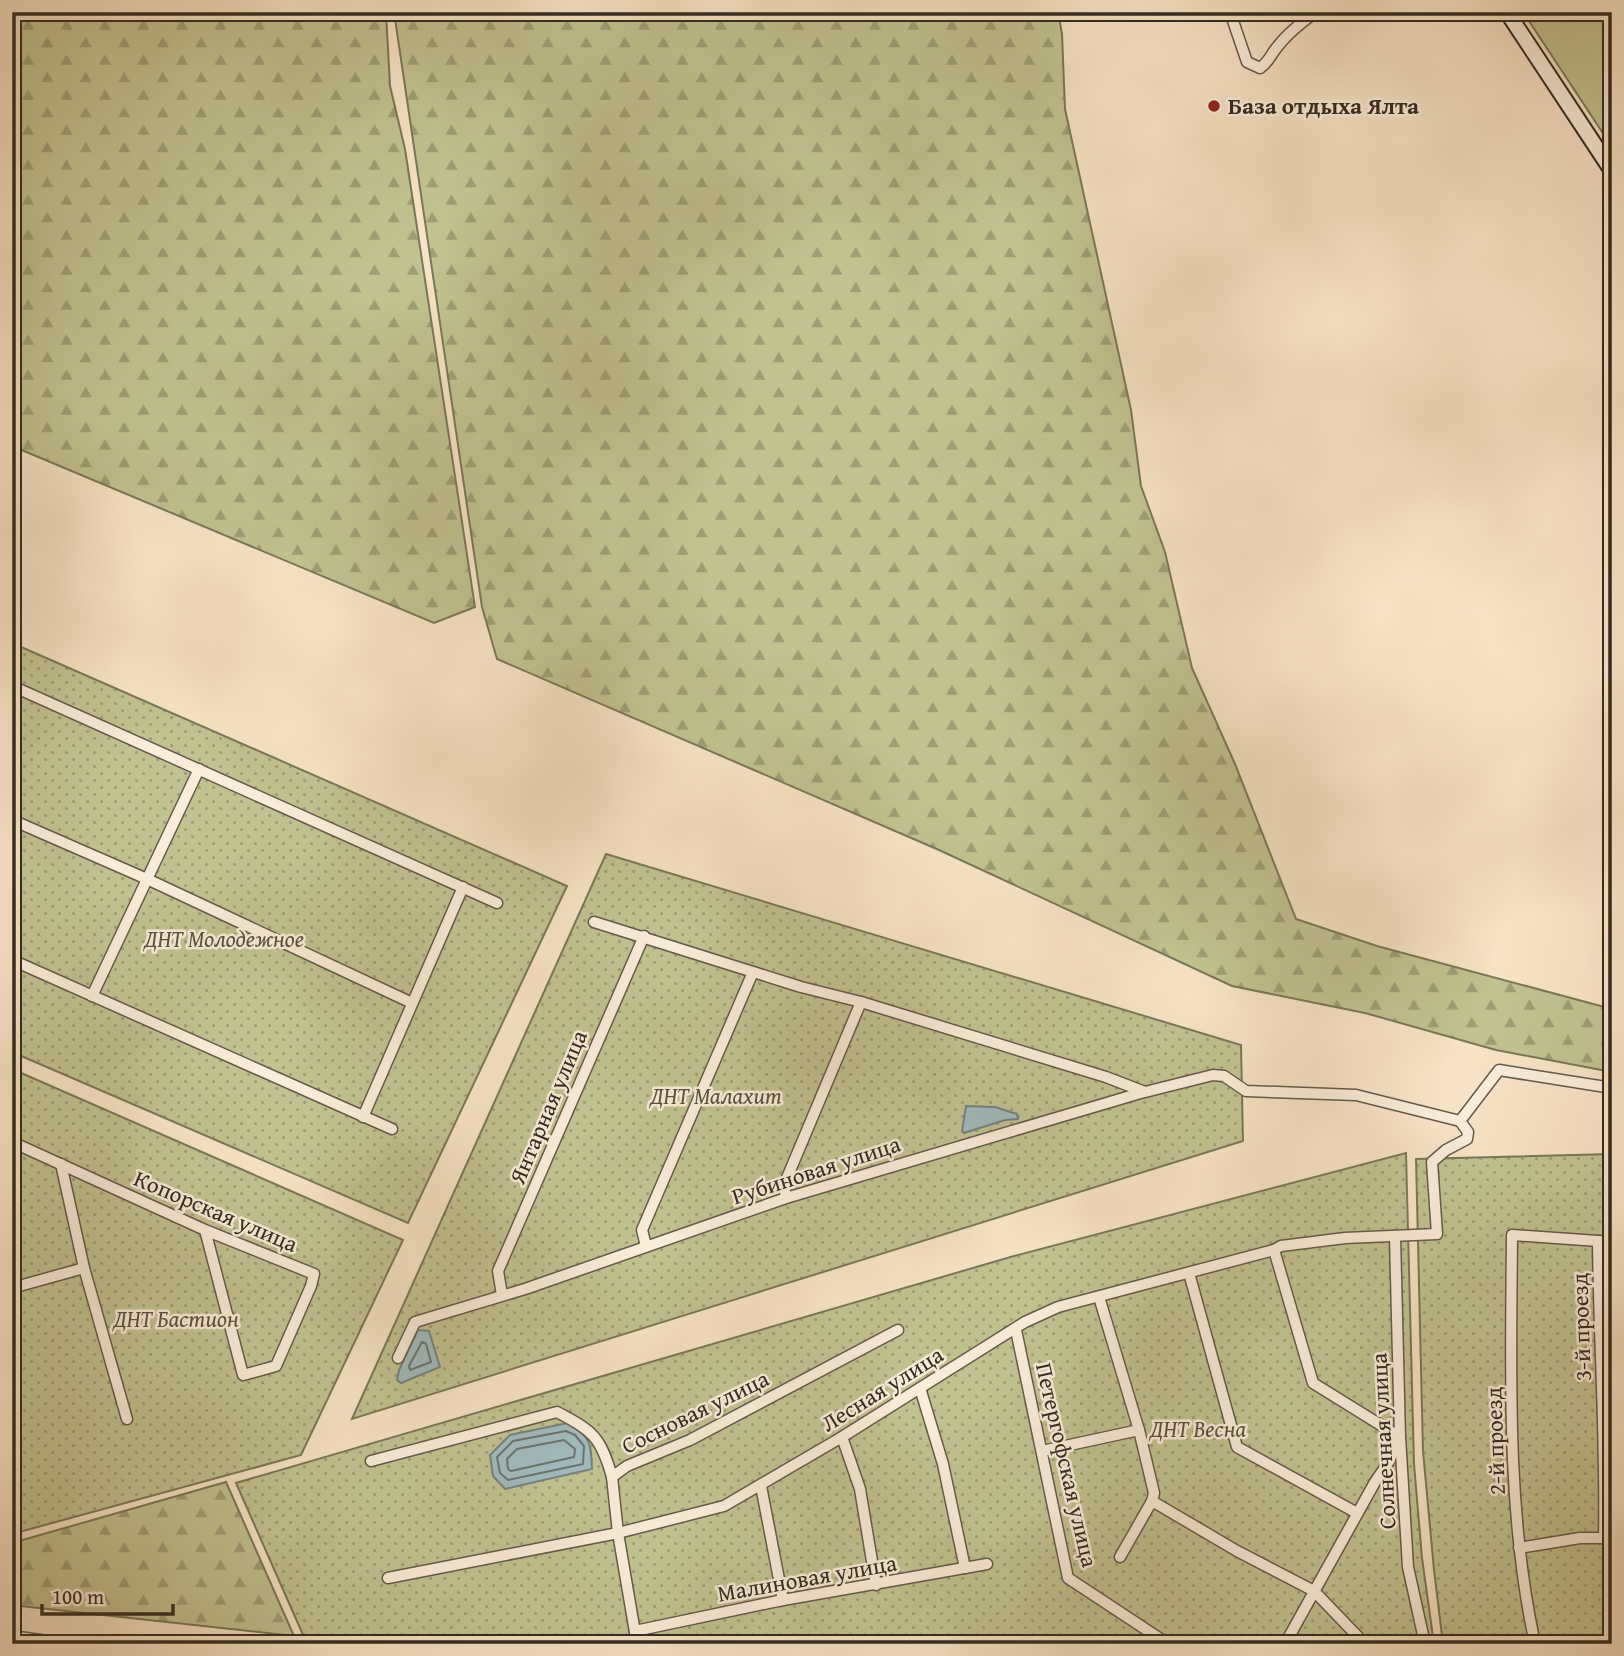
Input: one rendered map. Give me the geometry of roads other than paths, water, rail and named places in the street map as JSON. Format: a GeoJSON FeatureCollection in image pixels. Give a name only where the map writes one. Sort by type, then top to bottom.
{"type":"FeatureCollection","features":[{"type":"Feature","properties":{"kind":"main road"},"geometry":{"type":"LineString","coordinates":[[1507,12],[1612,171]]}},
{"type":"Feature","properties":{"kind":"street"},"geometry":{"type":"LineString","coordinates":[[1230,12],[1247,62],[1260,68],[1296,27],[1316,12]]}},
{"type":"Feature","properties":{"kind":"street"},"geometry":{"type":"LineString","coordinates":[[12,686],[497,903]]}},
{"type":"Feature","properties":{"kind":"street"},"geometry":{"type":"LineString","coordinates":[[93,996],[199,769]]}},
{"type":"Feature","properties":{"kind":"street"},"geometry":{"type":"LineString","coordinates":[[12,820],[412,1003]]}},
{"type":"Feature","properties":{"kind":"street"},"geometry":{"type":"LineString","coordinates":[[363,1117],[463,887]]}},
{"type":"Feature","properties":{"kind":"street"},"geometry":{"type":"LineString","coordinates":[[594,922],[1106,1077],[1145,1092]]}},
{"type":"Feature","properties":{"kind":"street","name":"Янтарная улица"},"geometry":{"type":"LineString","coordinates":[[502,1295],[498,1271],[643,936]]}},
{"type":"Feature","properties":{"kind":"street"},"geometry":{"type":"LineString","coordinates":[[12,960],[392,1129]]}},
{"type":"Feature","properties":{"kind":"street"},"geometry":{"type":"LineString","coordinates":[[646,1246],[642,1230],[753,972]]}},
{"type":"Feature","properties":{"kind":"street"},"geometry":{"type":"LineString","coordinates":[[786,1198],[784,1185],[860,1002]]}},
{"type":"Feature","properties":{"kind":"street"},"geometry":{"type":"LineString","coordinates":[[1460,1121],[1499,1070],[1612,1088]]}},
{"type":"Feature","properties":{"kind":"street","name":"Рубиновая улица"},"geometry":{"type":"LineString","coordinates":[[398,1358],[415,1322],[786,1198],[1145,1092],[1213,1075],[1224,1076],[1246,1091],[1356,1095],[1460,1121]]}},
{"type":"Feature","properties":{"kind":"street","name":"Лесная улица"},"geometry":{"type":"LineString","coordinates":[[388,1578],[618,1533],[724,1506],[842,1437],[1016,1330],[1024,1322],[1058,1307],[1281,1246],[1437,1234],[1432,1162],[1446,1150],[1467,1139],[1468,1132],[1460,1121]]}},
{"type":"Feature","properties":{"kind":"street","name":"Копорская улица"},"geometry":{"type":"LineString","coordinates":[[12,1142],[205,1230],[314,1274],[276,1366],[243,1375],[205,1230]]}},
{"type":"Feature","properties":{"kind":"street"},"geometry":{"type":"LineString","coordinates":[[61,1164],[83,1268],[127,1419]]}},
{"type":"Feature","properties":{"kind":"street","name":"2-й проезд"},"geometry":{"type":"LineString","coordinates":[[1535,1644],[1519,1548],[1511,1340],[1512,1235],[1598,1241]]}},
{"type":"Feature","properties":{"kind":"street","name":"Солнечная улица"},"geometry":{"type":"LineString","coordinates":[[1395,1236],[1400,1437],[1408,1566],[1425,1644]]}},
{"type":"Feature","properties":{"kind":"street"},"geometry":{"type":"LineString","coordinates":[[1598,1241],[1612,1242]]}},
{"type":"Feature","properties":{"kind":"street","name":"3-й проезд"},"geometry":{"type":"LineString","coordinates":[[1598,1241],[1608,1538]]}},
{"type":"Feature","properties":{"kind":"street"},"geometry":{"type":"LineString","coordinates":[[1274,1250],[1313,1383],[1400,1437],[1388,1463],[1357,1513],[1285,1644]]}},
{"type":"Feature","properties":{"kind":"street"},"geometry":{"type":"LineString","coordinates":[[12,1287],[83,1268]]}},
{"type":"Feature","properties":{"kind":"street"},"geometry":{"type":"LineString","coordinates":[[1189,1273],[1237,1447],[1357,1513]]}},
{"type":"Feature","properties":{"kind":"street"},"geometry":{"type":"LineString","coordinates":[[1099,1297],[1139,1430],[1154,1493],[1120,1557]]}},
{"type":"Feature","properties":{"kind":"street","name":"Сосновая улица"},"geometry":{"type":"LineString","coordinates":[[370,1461],[557,1412],[589,1430],[606,1456],[612,1477],[627,1466],[690,1440],[898,1330]]}},
{"type":"Feature","properties":{"kind":"street","name":"Петергофская улица"},"geometry":{"type":"LineString","coordinates":[[1016,1330],[1068,1578],[1168,1644]]}},
{"type":"Feature","properties":{"kind":"street"},"geometry":{"type":"LineString","coordinates":[[920,1388],[943,1464],[965,1568]]}},
{"type":"Feature","properties":{"kind":"street"},"geometry":{"type":"LineString","coordinates":[[1042,1451],[1139,1430]]}},
{"type":"Feature","properties":{"kind":"street"},"geometry":{"type":"LineString","coordinates":[[842,1437],[860,1489],[876,1585]]}},
{"type":"Feature","properties":{"kind":"street"},"geometry":{"type":"LineString","coordinates":[[612,1477],[618,1533],[637,1644]]}},
{"type":"Feature","properties":{"kind":"street"},"geometry":{"type":"LineString","coordinates":[[761,1486],[783,1600]]}},
{"type":"Feature","properties":{"kind":"street"},"geometry":{"type":"LineString","coordinates":[[1152,1501],[1314,1591],[1365,1644]]}},
{"type":"Feature","properties":{"kind":"street"},"geometry":{"type":"LineString","coordinates":[[1519,1548],[1580,1538],[1608,1538]]}},
{"type":"Feature","properties":{"kind":"street","name":"Малиновая улица"},"geometry":{"type":"LineString","coordinates":[[635,1631],[783,1600],[986,1564]]}},
{"type":"Feature","properties":{"kind":"street"},"geometry":{"type":"LineString","coordinates":[[12,1636],[68,1644]]}},
{"type":"Feature","properties":{"kind":"water"},"geometry":{"type":"Polygon","coordinates":[[[966,1106],[995,1107],[1017,1114],[1018,1119],[1005,1120],[964,1133],[962,1131],[966,1106]]]}},
{"type":"Feature","properties":{"kind":"water"},"geometry":{"type":"Polygon","coordinates":[[[418,1330],[429,1331],[440,1367],[401,1383],[397,1380],[399,1370],[418,1330]]]}},
{"type":"Feature","properties":{"kind":"water"},"geometry":{"type":"Polygon","coordinates":[[[567,1423],[581,1432],[588,1441],[592,1469],[505,1489],[493,1476],[490,1455],[510,1435],[567,1423]]]}},
{"type":"Feature","properties":{"kind":"place","name":"База отдыха Ялта"},"geometry":{"type":"Point","coordinates":[1214,106]}},
{"type":"Feature","properties":{"kind":"park label","name":"ДНТ Молодежное"},"geometry":{"type":"Point","coordinates":[224,939]}},
{"type":"Feature","properties":{"kind":"park label","name":"ДНТ Малахит"},"geometry":{"type":"Point","coordinates":[716,1096]}},
{"type":"Feature","properties":{"kind":"park label","name":"ДНТ Бастион"},"geometry":{"type":"Point","coordinates":[176,1319]}},
{"type":"Feature","properties":{"kind":"park label","name":"ДНТ Весна"},"geometry":{"type":"Point","coordinates":[1198,1429]}}]}
